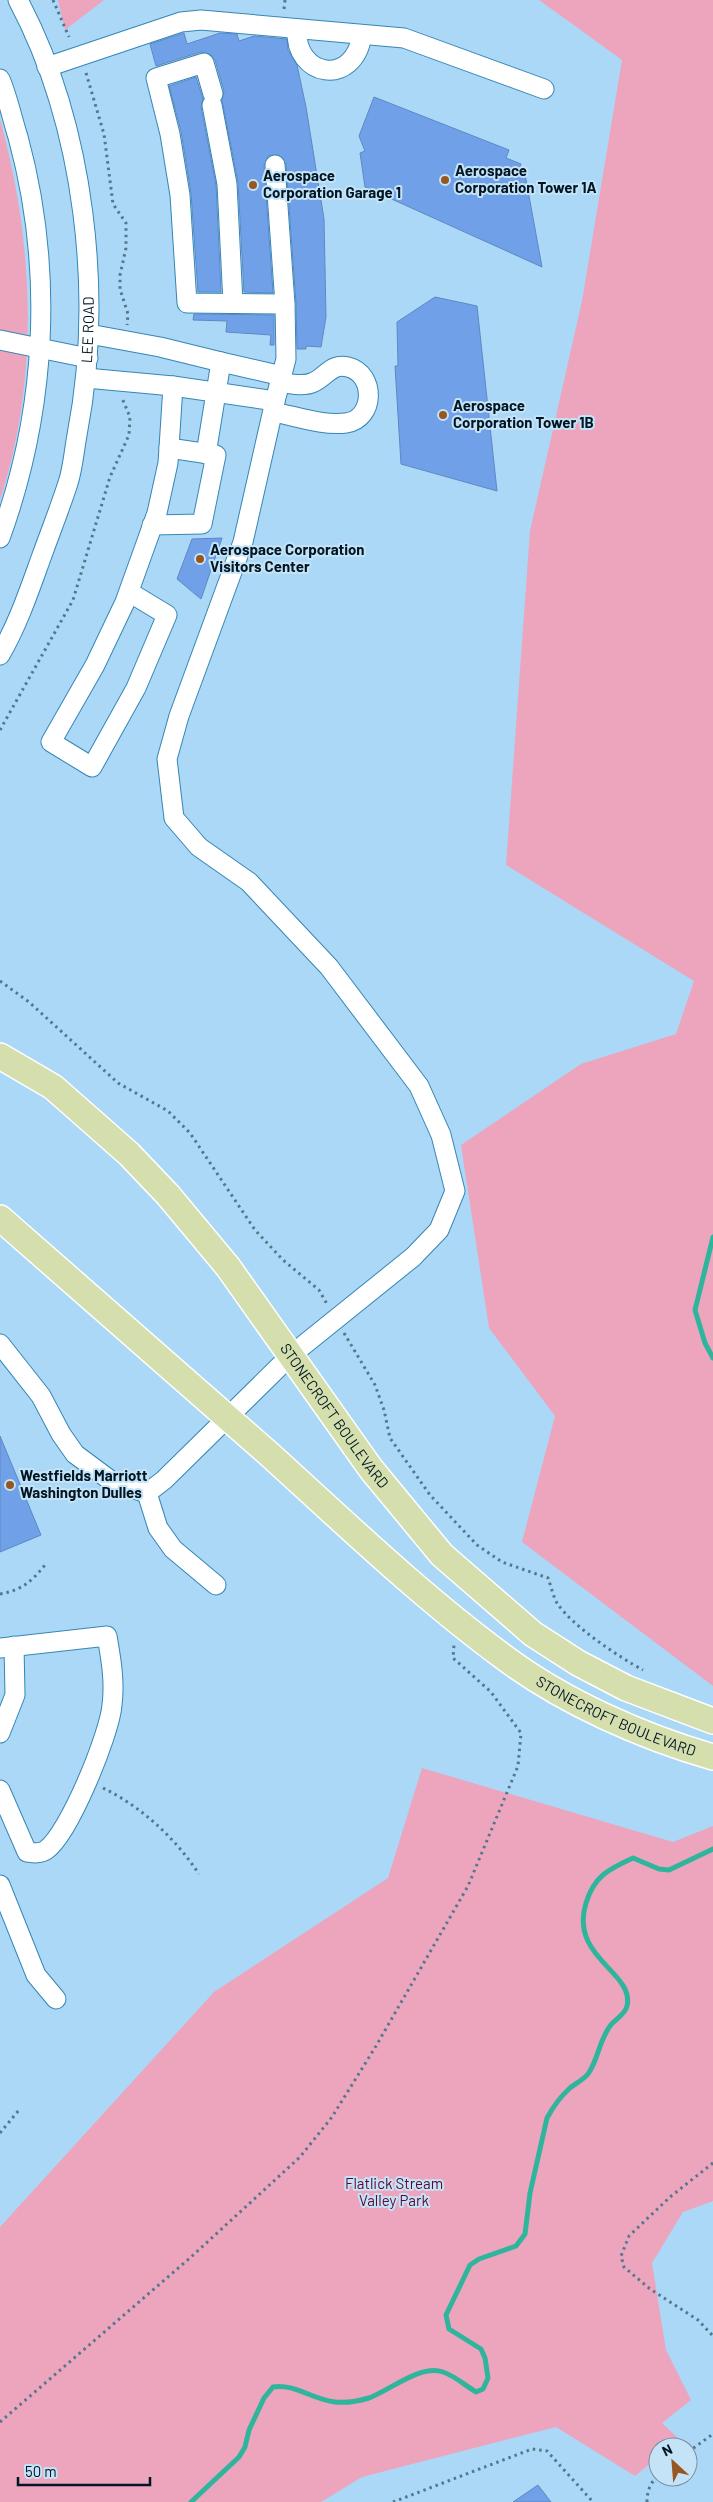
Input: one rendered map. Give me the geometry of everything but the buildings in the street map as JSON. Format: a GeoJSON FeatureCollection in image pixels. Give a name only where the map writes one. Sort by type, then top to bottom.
{"type":"FeatureCollection","features":[{"type":"Feature","properties":{"kind":"main road","name":"STONECROFT BOULEVARD"},"geometry":{"type":"LineString","coordinates":[[0,1056],[53,1087],[129,1154],[168,1195],[228,1267],[290,1356],[401,1507],[442,1555],[471,1583],[533,1634],[578,1663],[626,1688],[713,1722]]}},
{"type":"Feature","properties":{"kind":"main road","name":"STONECROFT BOULEVARD"},"geometry":{"type":"LineString","coordinates":[[0,1218],[375,1550],[506,1659],[561,1693],[636,1730],[682,1748],[713,1757]]}},
{"type":"Feature","properties":{"kind":"street","name":"LEE ROAD"},"geometry":{"type":"LineString","coordinates":[[0,655],[14,631],[68,482],[86,378],[89,334],[86,237],[79,187],[66,130],[47,67],[22,4]]}},
{"type":"Feature","properties":{"kind":"street"},"geometry":{"type":"LineString","coordinates":[[47,67],[181,22],[201,20],[404,38],[544,89]]}},
{"type":"Feature","properties":{"kind":"street"},"geometry":{"type":"LineString","coordinates":[[297,29],[296,42],[304,58],[319,68],[329,70],[349,64],[357,55],[362,35]]}},
{"type":"Feature","properties":{"kind":"street"},"geometry":{"type":"LineString","coordinates":[[233,303],[227,184],[204,62],[156,78],[170,134],[180,195],[187,302],[233,303],[285,304]]}},
{"type":"Feature","properties":{"kind":"street"},"geometry":{"type":"LineString","coordinates":[[0,79],[22,152],[33,202],[40,265],[41,347],[37,390],[27,444],[19,478],[0,538]]}},
{"type":"Feature","properties":{"kind":"street"},"geometry":{"type":"LineString","coordinates":[[148,1493],[164,1480],[290,1356],[413,1257],[439,1230],[455,1191],[441,1135],[419,1086],[329,967],[248,882],[199,847],[174,818],[167,760],[179,716],[244,542],[286,359],[285,304],[275,165]]}},
{"type":"Feature","properties":{"kind":"street"},"geometry":{"type":"LineString","coordinates":[[86,378],[215,392],[333,423],[346,423],[358,419],[365,411],[368,401],[368,389],[364,378],[350,367],[332,368],[315,382],[302,385],[160,347],[89,334]]}},
{"type":"Feature","properties":{"kind":"street"},"geometry":{"type":"LineString","coordinates":[[0,340],[88,358]]}},
{"type":"Feature","properties":{"kind":"street"},"geometry":{"type":"LineString","coordinates":[[206,454],[221,362]]}},
{"type":"Feature","properties":{"kind":"street"},"geometry":{"type":"LineString","coordinates":[[129,592],[167,615],[136,688],[92,767],[51,742],[95,665],[129,592],[152,525],[168,463],[173,386]]}},
{"type":"Feature","properties":{"kind":"street"},"geometry":{"type":"LineString","coordinates":[[152,525],[202,524],[216,455],[169,448]]}},
{"type":"Feature","properties":{"kind":"street"},"geometry":{"type":"LineString","coordinates":[[0,1344],[41,1396],[62,1434],[76,1454],[114,1483],[148,1493]]}},
{"type":"Feature","properties":{"kind":"street"},"geometry":{"type":"LineString","coordinates":[[148,1493],[158,1528],[172,1549],[216,1585]]}},
{"type":"Feature","properties":{"kind":"street"},"geometry":{"type":"LineString","coordinates":[[0,1733],[15,1695],[7,1647],[107,1636],[114,1686],[112,1707],[86,1782],[53,1843],[45,1850],[36,1853],[27,1852],[20,1840],[0,1790]]}},
{"type":"Feature","properties":{"kind":"street"},"geometry":{"type":"LineString","coordinates":[[0,1885],[36,1976],[56,2000]]}},
{"type":"Feature","properties":{"kind":"path"},"geometry":{"type":"LineString","coordinates":[[53,0],[69,37]]}},
{"type":"Feature","properties":{"kind":"path"},"geometry":{"type":"LineString","coordinates":[[86,72],[104,134],[114,204],[126,223],[126,248],[120,275],[120,289],[128,314],[126,333]]}},
{"type":"Feature","properties":{"kind":"path"},"geometry":{"type":"LineString","coordinates":[[0,730],[72,600],[110,477],[129,435],[130,417],[120,393]]}},
{"type":"Feature","properties":{"kind":"path"},"geometry":{"type":"LineString","coordinates":[[0,982],[29,1002],[118,1083],[168,1111],[190,1133],[255,1230],[283,1260],[319,1290],[375,1385],[384,1410],[390,1438],[430,1495],[477,1545],[502,1562],[548,1578],[558,1604],[585,1630],[621,1658],[647,1672]]}},
{"type":"Feature","properties":{"kind":"path"},"geometry":{"type":"LineString","coordinates":[[0,1594],[19,1590],[33,1581],[45,1565]]}},
{"type":"Feature","properties":{"kind":"path"},"geometry":{"type":"LineString","coordinates":[[0,2422],[191,2257],[300,2157],[332,2117],[376,2046],[463,1894],[518,1766],[521,1733],[491,1692],[453,1658],[457,1620]]}},
{"type":"Feature","properties":{"kind":"path"},"geometry":{"type":"LineString","coordinates":[[86,1782],[122,1797],[139,1809],[186,1856],[199,1874]]}},
{"type":"Feature","properties":{"kind":"path"},"geometry":{"type":"LineString","coordinates":[[0,2133],[19,2110]]}},
{"type":"Feature","properties":{"kind":"path"},"geometry":{"type":"LineString","coordinates":[[713,2163],[670,2197],[628,2236],[621,2256],[624,2267],[650,2289],[698,2320],[713,2336]]}},
{"type":"Feature","properties":{"kind":"path"},"geometry":{"type":"LineString","coordinates":[[698,2445],[713,2434]]}},
{"type":"Feature","properties":{"kind":"path"},"geometry":{"type":"LineString","coordinates":[[393,2502],[532,2449],[547,2451],[594,2502]]}},
{"type":"Feature","properties":{"kind":"path"},"geometry":{"type":"LineString","coordinates":[[647,2502],[647,2494],[650,2487]]}},
{"type":"Feature","properties":{"kind":"green space"},"geometry":{"type":"Polygon","coordinates":[[[58,0],[104,0],[65,30],[58,0]]]}},
{"type":"Feature","properties":{"kind":"green space"},"geometry":{"type":"Polygon","coordinates":[[[539,0],[713,0],[713,1686],[522,1542],[555,1416],[489,1328],[461,1145],[581,1064],[676,1034],[694,981],[506,865],[530,531],[582,301],[622,60],[539,0]]]}},
{"type":"Feature","properties":{"kind":"green space"},"geometry":{"type":"Polygon","coordinates":[[[0,119],[20,214],[28,310],[27,358],[22,406],[13,453],[0,500],[0,119]]]}},
{"type":"Feature","properties":{"kind":"green space","name":"Flatlick Stream Valley Park"},"geometry":{"type":"Polygon","coordinates":[[[422,1768],[673,1842],[713,1826],[713,2201],[683,2212],[652,2263],[666,2350],[691,2400],[662,2423],[677,2437],[648,2437],[648,2465],[635,2476],[556,2427],[362,2477],[321,2502],[0,2502],[0,2227],[214,1992],[388,1878],[422,1768]]]}},
{"type":"Feature","properties":{"kind":"waterway"},"geometry":{"type":"LineString","coordinates":[[713,1237],[695,1310],[705,1343],[713,1358]]}},
{"type":"Feature","properties":{"kind":"waterway"},"geometry":{"type":"LineString","coordinates":[[191,2502],[239,2457],[245,2447],[249,2430],[264,2398],[273,2387],[281,2386],[296,2389],[327,2401],[348,2402],[369,2398],[415,2375],[434,2370],[452,2376],[476,2392],[483,2389],[488,2378],[485,2358],[481,2349],[449,2329],[446,2315],[470,2265],[479,2259],[516,2246],[525,2234],[530,2193],[547,2118],[563,2095],[588,2074],[606,2032],[627,2006],[627,1994],[622,1983],[594,1951],[586,1938],[583,1922],[589,1894],[593,1886],[604,1874],[633,1858],[659,1869],[669,1870],[713,1849]]}},
{"type":"Feature","properties":{"kind":"place","name":"Aerospace Corporation Tower 1A"},"geometry":{"type":"Point","coordinates":[445,180]}},
{"type":"Feature","properties":{"kind":"place","name":"Aerospace Corporation Garage 1"},"geometry":{"type":"Point","coordinates":[253,185]}},
{"type":"Feature","properties":{"kind":"place","name":"Aerospace Corporation Tower 1B"},"geometry":{"type":"Point","coordinates":[443,415]}},
{"type":"Feature","properties":{"kind":"place","name":"Aerospace Corporation Visitors Center"},"geometry":{"type":"Point","coordinates":[200,559]}},
{"type":"Feature","properties":{"kind":"place","name":"Westfields Marriott Washington Dulles"},"geometry":{"type":"Point","coordinates":[10,1485]}}]}
